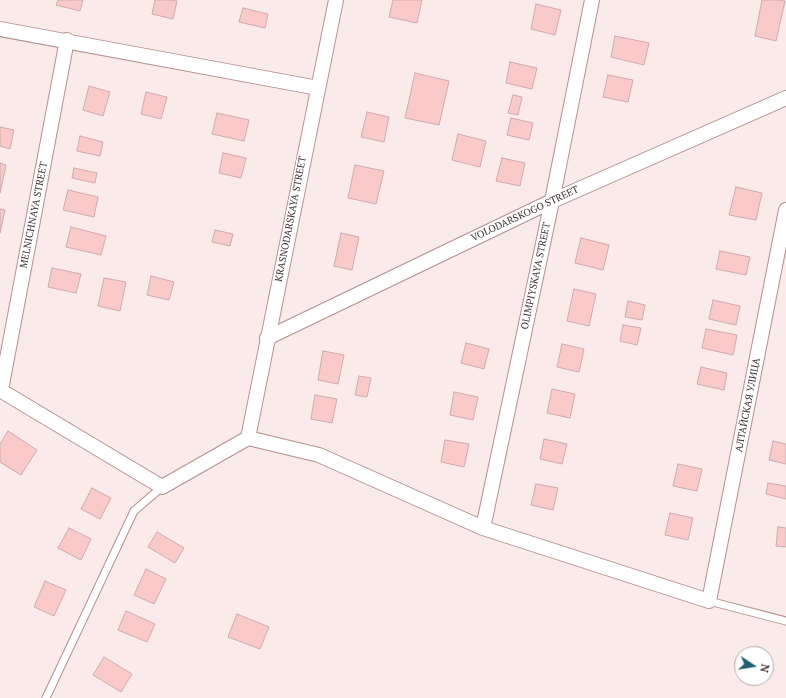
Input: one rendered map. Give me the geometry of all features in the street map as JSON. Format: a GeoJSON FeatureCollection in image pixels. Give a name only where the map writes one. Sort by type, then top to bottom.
{"type":"FeatureCollection","features":[{"type":"Feature","properties":{"kind":"street","name":"KRASNODARSKAYA STREET"},"geometry":{"type":"LineString","coordinates":[[248,438],[336,0]]}},
{"type":"Feature","properties":{"kind":"street","name":"OLIMPIYSKAYA STREET"},"geometry":{"type":"LineString","coordinates":[[483,528],[552,201],[592,0]]}},
{"type":"Feature","properties":{"kind":"street"},"geometry":{"type":"LineString","coordinates":[[0,28],[318,88]]}},
{"type":"Feature","properties":{"kind":"street","name":"MELNICHNAYA STREET"},"geometry":{"type":"LineString","coordinates":[[0,391],[67,40]]}},
{"type":"Feature","properties":{"kind":"street","name":"VOLODARSKOGO STREET"},"geometry":{"type":"LineString","coordinates":[[267,338],[552,201],[786,98]]}},
{"type":"Feature","properties":{"kind":"street","name":"АЛТАЙСКАЯ УЛИЦА"},"geometry":{"type":"LineString","coordinates":[[709,601],[786,210]]}},
{"type":"Feature","properties":{"kind":"street"},"geometry":{"type":"LineString","coordinates":[[0,391],[162,487],[248,438],[319,455],[483,528],[709,601]]}},
{"type":"Feature","properties":{"kind":"lane"},"geometry":{"type":"LineString","coordinates":[[46,698],[134,511],[162,487]]}},
{"type":"Feature","properties":{"kind":"lane"},"geometry":{"type":"LineString","coordinates":[[709,601],[786,621]]}},
{"type":"Feature","properties":{"kind":"building"},"geometry":{"type":"Polygon","coordinates":[[[58,0],[83,0],[80,11],[56,5],[58,0]]]}},
{"type":"Feature","properties":{"kind":"building"},"geometry":{"type":"Polygon","coordinates":[[[155,0],[177,1],[173,19],[152,14],[155,0]]]}},
{"type":"Feature","properties":{"kind":"building"},"geometry":{"type":"Polygon","coordinates":[[[393,0],[422,0],[417,23],[389,17],[393,0]]]}},
{"type":"Feature","properties":{"kind":"building"},"geometry":{"type":"Polygon","coordinates":[[[762,0],[785,1],[776,41],[755,36],[762,0]]]}},
{"type":"Feature","properties":{"kind":"building"},"geometry":{"type":"Polygon","coordinates":[[[536,4],[561,10],[555,35],[531,29],[536,4]]]}},
{"type":"Feature","properties":{"kind":"building"},"geometry":{"type":"Polygon","coordinates":[[[243,8],[268,14],[265,28],[239,22],[243,8]]]}},
{"type":"Feature","properties":{"kind":"building"},"geometry":{"type":"Polygon","coordinates":[[[615,36],[649,43],[644,65],[611,57],[615,36]]]}},
{"type":"Feature","properties":{"kind":"building"},"geometry":{"type":"Polygon","coordinates":[[[510,62],[537,68],[532,89],[506,83],[510,62]]]}},
{"type":"Feature","properties":{"kind":"building"},"geometry":{"type":"Polygon","coordinates":[[[415,73],[449,81],[439,125],[405,118],[415,73]]]}},
{"type":"Feature","properties":{"kind":"building"},"geometry":{"type":"Polygon","coordinates":[[[608,75],[633,80],[628,102],[603,97],[608,75]]]}},
{"type":"Feature","properties":{"kind":"building"},"geometry":{"type":"Polygon","coordinates":[[[89,86],[110,92],[103,116],[83,110],[89,86]]]}},
{"type":"Feature","properties":{"kind":"building"},"geometry":{"type":"Polygon","coordinates":[[[146,92],[167,97],[161,119],[141,114],[146,92]]]}},
{"type":"Feature","properties":{"kind":"building"},"geometry":{"type":"Polygon","coordinates":[[[513,95],[522,97],[518,115],[508,113],[513,95]]]}},
{"type":"Feature","properties":{"kind":"building"},"geometry":{"type":"Polygon","coordinates":[[[367,112],[389,117],[384,142],[361,137],[367,112]]]}},
{"type":"Feature","properties":{"kind":"building"},"geometry":{"type":"Polygon","coordinates":[[[217,113],[249,120],[244,141],[212,134],[217,113]]]}},
{"type":"Feature","properties":{"kind":"building"},"geometry":{"type":"Polygon","coordinates":[[[511,118],[533,123],[529,140],[507,135],[511,118]]]}},
{"type":"Feature","properties":{"kind":"building"},"geometry":{"type":"Polygon","coordinates":[[[0,127],[14,130],[10,149],[0,146],[0,127]]]}},
{"type":"Feature","properties":{"kind":"building"},"geometry":{"type":"Polygon","coordinates":[[[458,134],[486,141],[480,167],[452,160],[458,134]]]}},
{"type":"Feature","properties":{"kind":"building"},"geometry":{"type":"Polygon","coordinates":[[[80,136],[103,142],[100,156],[77,151],[80,136]]]}},
{"type":"Feature","properties":{"kind":"building"},"geometry":{"type":"Polygon","coordinates":[[[223,153],[246,158],[241,178],[219,173],[223,153]]]}},
{"type":"Feature","properties":{"kind":"building"},"geometry":{"type":"Polygon","coordinates":[[[502,158],[525,163],[520,186],[496,181],[502,158]]]}},
{"type":"Feature","properties":{"kind":"building"},"geometry":{"type":"Polygon","coordinates":[[[0,163],[6,165],[0,193],[0,163]]]}},
{"type":"Feature","properties":{"kind":"building"},"geometry":{"type":"Polygon","coordinates":[[[355,165],[384,171],[376,204],[348,198],[355,165]]]}},
{"type":"Feature","properties":{"kind":"building"},"geometry":{"type":"Polygon","coordinates":[[[74,168],[97,173],[95,183],[72,178],[74,168]]]}},
{"type":"Feature","properties":{"kind":"building"},"geometry":{"type":"Polygon","coordinates":[[[736,187],[762,193],[756,220],[729,215],[736,187]]]}},
{"type":"Feature","properties":{"kind":"building"},"geometry":{"type":"Polygon","coordinates":[[[68,190],[98,197],[94,217],[63,210],[68,190]]]}},
{"type":"Feature","properties":{"kind":"building"},"geometry":{"type":"Polygon","coordinates":[[[0,209],[5,210],[0,233],[0,209]]]}},
{"type":"Feature","properties":{"kind":"building"},"geometry":{"type":"Polygon","coordinates":[[[71,227],[106,236],[101,255],[66,247],[71,227]]]}},
{"type":"Feature","properties":{"kind":"building"},"geometry":{"type":"Polygon","coordinates":[[[215,230],[233,234],[230,246],[212,242],[215,230]]]}},
{"type":"Feature","properties":{"kind":"building"},"geometry":{"type":"Polygon","coordinates":[[[341,233],[359,237],[352,270],[334,266],[341,233]]]}},
{"type":"Feature","properties":{"kind":"building"},"geometry":{"type":"Polygon","coordinates":[[[581,238],[609,245],[603,270],[575,263],[581,238]]]}},
{"type":"Feature","properties":{"kind":"building"},"geometry":{"type":"Polygon","coordinates":[[[720,251],[750,257],[746,275],[716,269],[720,251]]]}},
{"type":"Feature","properties":{"kind":"building"},"geometry":{"type":"Polygon","coordinates":[[[52,268],[81,274],[76,293],[48,287],[52,268]]]}},
{"type":"Feature","properties":{"kind":"building"},"geometry":{"type":"Polygon","coordinates":[[[151,276],[174,282],[169,300],[147,295],[151,276]]]}},
{"type":"Feature","properties":{"kind":"building"},"geometry":{"type":"Polygon","coordinates":[[[104,278],[126,282],[120,311],[98,306],[104,278]]]}},
{"type":"Feature","properties":{"kind":"building"},"geometry":{"type":"Polygon","coordinates":[[[574,289],[596,294],[589,326],[567,321],[574,289]]]}},
{"type":"Feature","properties":{"kind":"building"},"geometry":{"type":"Polygon","coordinates":[[[713,300],[740,306],[736,325],[709,319],[713,300]]]}},
{"type":"Feature","properties":{"kind":"building"},"geometry":{"type":"Polygon","coordinates":[[[628,301],[645,305],[642,320],[625,317],[628,301]]]}},
{"type":"Feature","properties":{"kind":"building"},"geometry":{"type":"Polygon","coordinates":[[[623,325],[641,328],[637,345],[620,341],[623,325]]]}},
{"type":"Feature","properties":{"kind":"building"},"geometry":{"type":"Polygon","coordinates":[[[706,329],[737,335],[733,355],[702,348],[706,329]]]}},
{"type":"Feature","properties":{"kind":"building"},"geometry":{"type":"Polygon","coordinates":[[[466,343],[489,349],[484,369],[461,363],[466,343]]]}},
{"type":"Feature","properties":{"kind":"building"},"geometry":{"type":"Polygon","coordinates":[[[562,344],[584,349],[579,372],[557,367],[562,344]]]}},
{"type":"Feature","properties":{"kind":"building"},"geometry":{"type":"Polygon","coordinates":[[[323,351],[344,355],[338,384],[318,380],[323,351]]]}},
{"type":"Feature","properties":{"kind":"building"},"geometry":{"type":"Polygon","coordinates":[[[701,367],[727,373],[724,390],[697,384],[701,367]]]}},
{"type":"Feature","properties":{"kind":"building"},"geometry":{"type":"Polygon","coordinates":[[[359,376],[371,378],[367,397],[355,395],[359,376]]]}},
{"type":"Feature","properties":{"kind":"building"},"geometry":{"type":"Polygon","coordinates":[[[552,389],[575,394],[570,418],[547,413],[552,389]]]}},
{"type":"Feature","properties":{"kind":"building"},"geometry":{"type":"Polygon","coordinates":[[[454,392],[478,397],[473,420],[450,415],[454,392]]]}},
{"type":"Feature","properties":{"kind":"building"},"geometry":{"type":"Polygon","coordinates":[[[315,395],[337,399],[332,423],[311,419],[315,395]]]}},
{"type":"Feature","properties":{"kind":"building"},"geometry":{"type":"Polygon","coordinates":[[[8,431],[37,450],[21,475],[0,462],[0,444],[8,431]]]}},
{"type":"Feature","properties":{"kind":"building"},"geometry":{"type":"Polygon","coordinates":[[[544,439],[567,444],[562,464],[540,459],[544,439]]]}},
{"type":"Feature","properties":{"kind":"building"},"geometry":{"type":"Polygon","coordinates":[[[445,440],[469,444],[464,467],[441,462],[445,440]]]}},
{"type":"Feature","properties":{"kind":"building"},"geometry":{"type":"Polygon","coordinates":[[[773,441],[786,444],[786,464],[769,460],[773,441]]]}},
{"type":"Feature","properties":{"kind":"building"},"geometry":{"type":"Polygon","coordinates":[[[678,464],[702,469],[697,491],[673,486],[678,464]]]}},
{"type":"Feature","properties":{"kind":"building"},"geometry":{"type":"Polygon","coordinates":[[[768,483],[786,486],[786,499],[766,494],[768,483]]]}},
{"type":"Feature","properties":{"kind":"building"},"geometry":{"type":"Polygon","coordinates":[[[536,484],[558,488],[553,510],[531,505],[536,484]]]}},
{"type":"Feature","properties":{"kind":"building"},"geometry":{"type":"Polygon","coordinates":[[[92,488],[111,498],[100,519],[81,509],[92,488]]]}},
{"type":"Feature","properties":{"kind":"building"},"geometry":{"type":"Polygon","coordinates":[[[670,513],[693,518],[688,540],[665,535],[670,513]]]}},
{"type":"Feature","properties":{"kind":"building"},"geometry":{"type":"Polygon","coordinates":[[[778,527],[786,528],[786,547],[776,546],[778,527]]]}},
{"type":"Feature","properties":{"kind":"building"},"geometry":{"type":"Polygon","coordinates":[[[69,528],[91,539],[81,560],[58,548],[69,528]]]}},
{"type":"Feature","properties":{"kind":"building"},"geometry":{"type":"Polygon","coordinates":[[[157,532],[184,548],[175,563],[148,547],[157,532]]]}},
{"type":"Feature","properties":{"kind":"building"},"geometry":{"type":"Polygon","coordinates":[[[146,569],[166,579],[154,604],[134,595],[146,569]]]}},
{"type":"Feature","properties":{"kind":"building"},"geometry":{"type":"Polygon","coordinates":[[[45,581],[66,590],[54,616],[34,607],[45,581]]]}},
{"type":"Feature","properties":{"kind":"building"},"geometry":{"type":"Polygon","coordinates":[[[126,611],[155,624],[147,642],[118,630],[126,611]]]}},
{"type":"Feature","properties":{"kind":"building"},"geometry":{"type":"Polygon","coordinates":[[[237,614],[269,627],[260,649],[228,637],[237,614]]]}},
{"type":"Feature","properties":{"kind":"building"},"geometry":{"type":"Polygon","coordinates":[[[104,657],[132,674],[121,692],[93,675],[104,657]]]}}]}
